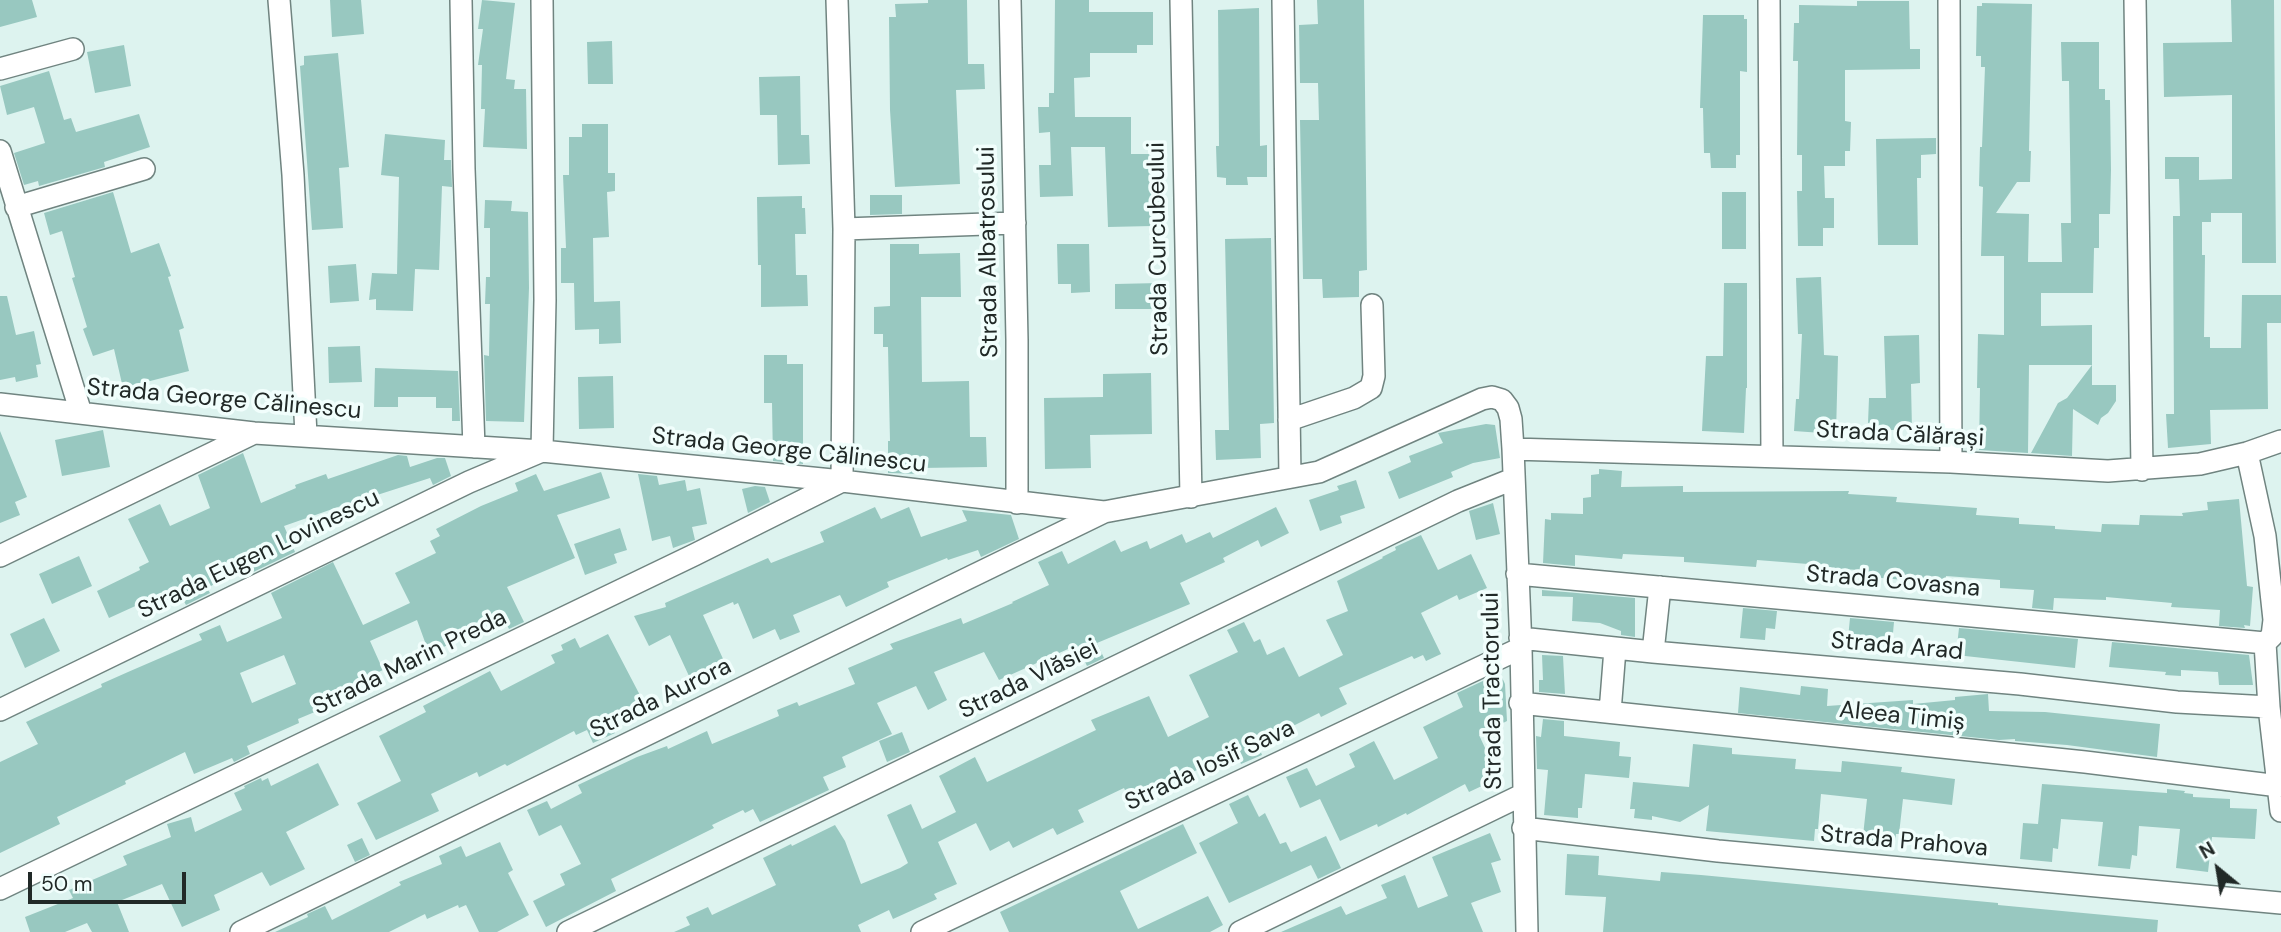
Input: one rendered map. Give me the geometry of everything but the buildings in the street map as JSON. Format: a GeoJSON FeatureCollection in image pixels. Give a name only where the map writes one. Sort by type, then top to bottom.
{"type":"FeatureCollection","features":[{"type":"Feature","properties":{"kind":"street"},"geometry":{"type":"LineString","coordinates":[[279,0],[293,175],[306,435]]}},
{"type":"Feature","properties":{"kind":"street"},"geometry":{"type":"LineString","coordinates":[[461,0],[474,447]]}},
{"type":"Feature","properties":{"kind":"street"},"geometry":{"type":"LineString","coordinates":[[542,0],[545,300],[542,451]]}},
{"type":"Feature","properties":{"kind":"street"},"geometry":{"type":"LineString","coordinates":[[837,0],[844,229],[842,481]]}},
{"type":"Feature","properties":{"kind":"street","name":"Strada Albatrosului"},"geometry":{"type":"LineString","coordinates":[[1010,0],[1017,503]]}},
{"type":"Feature","properties":{"kind":"street","name":"Strada Curcubeului"},"geometry":{"type":"LineString","coordinates":[[1181,0],[1191,497]]}},
{"type":"Feature","properties":{"kind":"street"},"geometry":{"type":"LineString","coordinates":[[1283,0],[1290,478]]}},
{"type":"Feature","properties":{"kind":"street"},"geometry":{"type":"LineString","coordinates":[[1769,0],[1772,456]]}},
{"type":"Feature","properties":{"kind":"street"},"geometry":{"type":"LineString","coordinates":[[1949,0],[1951,462]]}},
{"type":"Feature","properties":{"kind":"street"},"geometry":{"type":"LineString","coordinates":[[2135,0],[2142,470]]}},
{"type":"Feature","properties":{"kind":"street"},"geometry":{"type":"LineString","coordinates":[[0,69],[73,49]]}},
{"type":"Feature","properties":{"kind":"street"},"geometry":{"type":"LineString","coordinates":[[0,151],[81,413]]}},
{"type":"Feature","properties":{"kind":"street"},"geometry":{"type":"LineString","coordinates":[[16,207],[144,169]]}},
{"type":"Feature","properties":{"kind":"street"},"geometry":{"type":"LineString","coordinates":[[844,229],[1015,223]]}},
{"type":"Feature","properties":{"kind":"street"},"geometry":{"type":"LineString","coordinates":[[1289,420],[1354,398],[1371,388],[1374,376],[1372,305]]}},
{"type":"Feature","properties":{"kind":"street","name":"Strada George Călinescu"},"geometry":{"type":"LineString","coordinates":[[0,404],[254,433],[542,451],[842,481],[1104,512],[1290,478],[1335,466],[1466,405],[1492,397],[1502,400],[1508,408],[1513,449]]}},
{"type":"Feature","properties":{"kind":"street"},"geometry":{"type":"LineString","coordinates":[[0,556],[254,433]]}},
{"type":"Feature","properties":{"kind":"street","name":"Strada Călărași"},"geometry":{"type":"LineString","coordinates":[[1513,449],[1951,462],[2070,471],[2142,470],[2200,464],[2247,453],[2281,441]]}},
{"type":"Feature","properties":{"kind":"street","name":"Strada Tractorului"},"geometry":{"type":"LineString","coordinates":[[1513,449],[1527,932]]}},
{"type":"Feature","properties":{"kind":"street","name":"Strada Eugen Lovinescu"},"geometry":{"type":"LineString","coordinates":[[0,710],[469,482],[542,451]]}},
{"type":"Feature","properties":{"kind":"street"},"geometry":{"type":"LineString","coordinates":[[2247,453],[2272,527],[2274,620],[2272,636],[2265,643],[2281,811]]}},
{"type":"Feature","properties":{"kind":"street","name":"Strada Vlăsiei"},"geometry":{"type":"LineString","coordinates":[[568,932],[1446,507],[1513,479]]}},
{"type":"Feature","properties":{"kind":"street","name":"Strada Marin Preda"},"geometry":{"type":"LineString","coordinates":[[0,889],[842,481]]}},
{"type":"Feature","properties":{"kind":"street","name":"Strada Aurora"},"geometry":{"type":"LineString","coordinates":[[241,932],[986,572],[1104,512]]}},
{"type":"Feature","properties":{"kind":"street","name":"Strada Covasna"},"geometry":{"type":"LineString","coordinates":[[1517,574],[2265,643]]}},
{"type":"Feature","properties":{"kind":"street"},"geometry":{"type":"LineString","coordinates":[[1653,652],[1660,587]]}},
{"type":"Feature","properties":{"kind":"street","name":"Strada Arad"},"geometry":{"type":"LineString","coordinates":[[1520,643],[2020,684],[2177,702],[2269,707]]}},
{"type":"Feature","properties":{"kind":"street","name":"Strada Iosif Sava"},"geometry":{"type":"LineString","coordinates":[[922,932],[1520,643]]}},
{"type":"Feature","properties":{"kind":"street"},"geometry":{"type":"LineString","coordinates":[[1610,712],[1615,649]]}},
{"type":"Feature","properties":{"kind":"street","name":"Aleea Timiș"},"geometry":{"type":"LineString","coordinates":[[1520,703],[2085,762],[2279,786]]}},
{"type":"Feature","properties":{"kind":"street"},"geometry":{"type":"LineString","coordinates":[[1240,932],[1522,795]]}},
{"type":"Feature","properties":{"kind":"street","name":"Strada Prahova"},"geometry":{"type":"LineString","coordinates":[[1523,828],[1718,851],[2281,902]]}}]}
